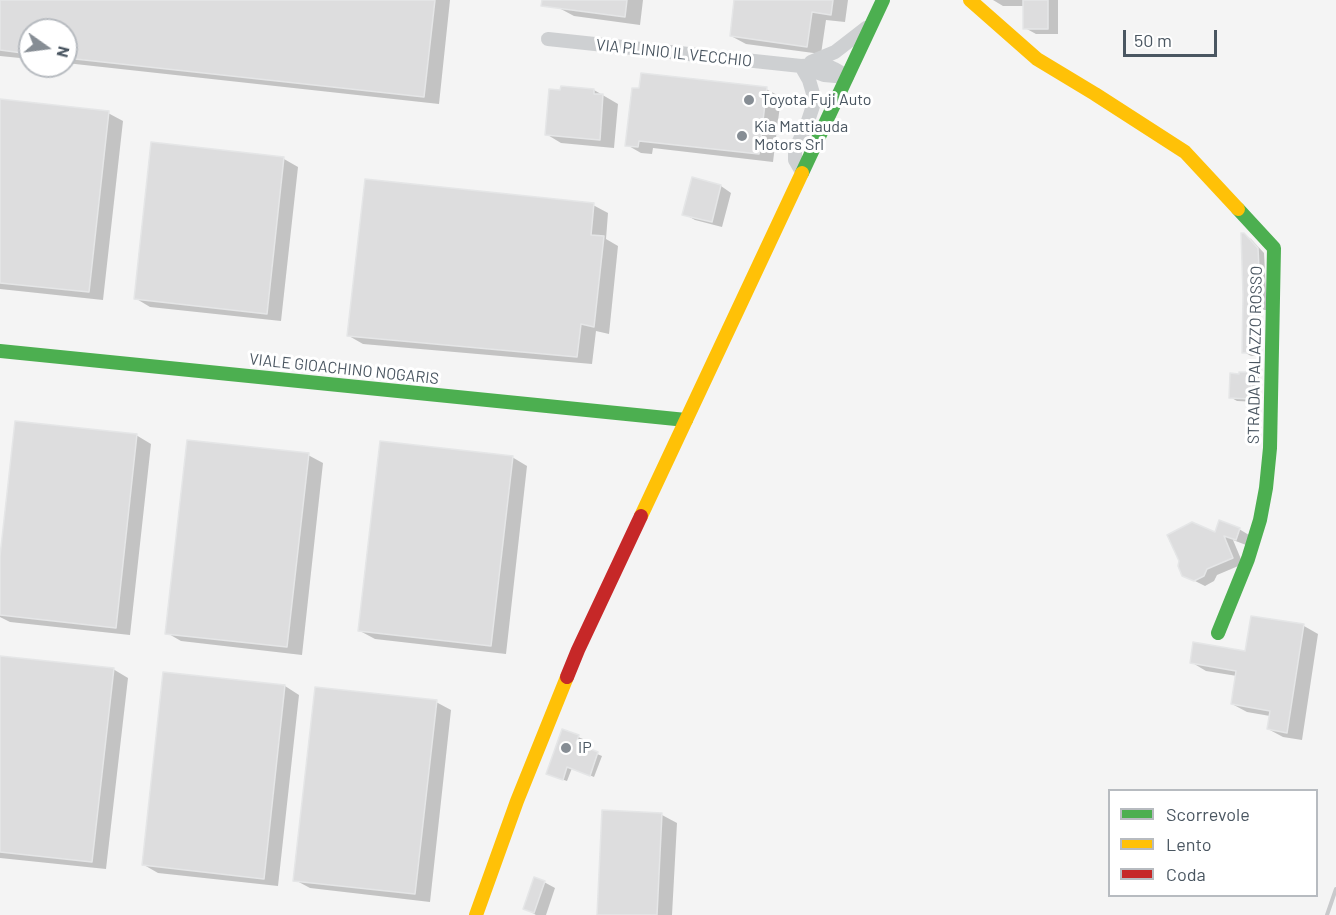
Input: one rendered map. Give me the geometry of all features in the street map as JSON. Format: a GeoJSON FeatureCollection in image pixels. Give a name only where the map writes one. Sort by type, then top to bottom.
{"type":"FeatureCollection","features":[{"type":"Feature","properties":{"kind":"street"},"geometry":{"type":"LineString","coordinates":[[476,915],[517,801],[578,650],[883,0]]}},
{"type":"Feature","properties":{"kind":"street","name":"STRADA PALAZZO ROSSO"},"geometry":{"type":"LineString","coordinates":[[970,0],[1037,59],[1185,152],[1274,248],[1270,448],[1266,488],[1260,520],[1248,560],[1218,633]]}},
{"type":"Feature","properties":{"kind":"street","name":"VIA PLINIO IL VECCHIO"},"geometry":{"type":"LineString","coordinates":[[801,66],[835,52],[871,24]]}},
{"type":"Feature","properties":{"kind":"street","name":"VIA PLINIO IL VECCHIO"},"geometry":{"type":"LineString","coordinates":[[548,39],[801,66],[825,65],[831,66],[847,77]]}},
{"type":"Feature","properties":{"kind":"street"},"geometry":{"type":"LineString","coordinates":[[801,66],[809,80],[814,97],[807,124],[795,150],[795,160],[802,172]]}},
{"type":"Feature","properties":{"kind":"street","name":"VIALE GIOACHINO NOGARIS"},"geometry":{"type":"LineString","coordinates":[[0,351],[686,420]]}},
{"type":"Feature","properties":{"kind":"building"},"geometry":{"type":"Polygon","coordinates":[[[0,0],[435,0],[424,97],[78,59],[78,18],[18,18],[18,52],[0,50],[0,0]]]}},
{"type":"Feature","properties":{"kind":"building"},"geometry":{"type":"Polygon","coordinates":[[[542,0],[627,0],[625,17],[541,6],[542,0]]]}},
{"type":"Feature","properties":{"kind":"building"},"geometry":{"type":"Polygon","coordinates":[[[734,0],[833,0],[831,15],[812,12],[807,47],[730,36],[734,0]]]}},
{"type":"Feature","properties":{"kind":"building"},"geometry":{"type":"Polygon","coordinates":[[[1023,0],[1048,0],[1048,29],[1023,29],[1023,0]]]}},
{"type":"Feature","properties":{"kind":"building"},"geometry":{"type":"Polygon","coordinates":[[[641,73],[767,87],[759,154],[639,141],[638,147],[625,146],[632,88],[639,88],[641,73]]]}},
{"type":"Feature","properties":{"kind":"building"},"geometry":{"type":"Polygon","coordinates":[[[561,86],[594,89],[594,94],[603,94],[600,140],[545,135],[549,89],[560,90],[561,86]]]}},
{"type":"Feature","properties":{"kind":"building"},"geometry":{"type":"Polygon","coordinates":[[[0,99],[109,111],[89,292],[0,283],[0,99]]]}},
{"type":"Feature","properties":{"kind":"building"},"geometry":{"type":"Polygon","coordinates":[[[151,142],[284,157],[267,314],[134,299],[151,142]]]}},
{"type":"Feature","properties":{"kind":"building"},"geometry":{"type":"Polygon","coordinates":[[[692,177],[721,185],[712,222],[682,215],[692,177]]]}},
{"type":"Feature","properties":{"kind":"building"},"geometry":{"type":"Polygon","coordinates":[[[365,179],[594,203],[591,235],[604,236],[594,327],[581,324],[577,357],[347,336],[365,179]]]}},
{"type":"Feature","properties":{"kind":"building"},"geometry":{"type":"Polygon","coordinates":[[[1241,233],[1244,233],[1258,248],[1261,306],[1254,307],[1253,353],[1242,353],[1241,233]]]}},
{"type":"Feature","properties":{"kind":"building"},"geometry":{"type":"Polygon","coordinates":[[[1239,372],[1252,372],[1251,399],[1229,398],[1230,373],[1239,374],[1239,372]]]}},
{"type":"Feature","properties":{"kind":"building"},"geometry":{"type":"Polygon","coordinates":[[[15,421],[137,434],[116,628],[0,615],[0,556],[15,421]]]}},
{"type":"Feature","properties":{"kind":"building"},"geometry":{"type":"Polygon","coordinates":[[[187,440],[309,453],[287,647],[165,634],[187,440]]]}},
{"type":"Feature","properties":{"kind":"building"},"geometry":{"type":"Polygon","coordinates":[[[380,441],[513,456],[491,646],[358,631],[380,441]]]}},
{"type":"Feature","properties":{"kind":"building"},"geometry":{"type":"Polygon","coordinates":[[[1219,520],[1240,528],[1236,540],[1224,536],[1233,558],[1207,569],[1204,576],[1194,581],[1182,576],[1178,566],[1179,561],[1167,535],[1192,522],[1215,532],[1219,520]]]}},
{"type":"Feature","properties":{"kind":"building"},"geometry":{"type":"Polygon","coordinates":[[[1251,616],[1304,624],[1287,733],[1267,729],[1270,711],[1231,704],[1236,671],[1190,663],[1193,642],[1245,651],[1251,616]]]}},
{"type":"Feature","properties":{"kind":"building"},"geometry":{"type":"Polygon","coordinates":[[[0,656],[114,668],[92,862],[0,852],[0,656]]]}},
{"type":"Feature","properties":{"kind":"building"},"geometry":{"type":"Polygon","coordinates":[[[163,672],[285,685],[264,879],[142,865],[163,672]]]}},
{"type":"Feature","properties":{"kind":"building"},"geometry":{"type":"Polygon","coordinates":[[[315,687],[437,700],[415,894],[293,881],[315,687]]]}},
{"type":"Feature","properties":{"kind":"building"},"geometry":{"type":"Polygon","coordinates":[[[562,729],[579,735],[576,743],[598,752],[590,776],[567,767],[563,780],[546,774],[562,729]]]}},
{"type":"Feature","properties":{"kind":"building"},"geometry":{"type":"Polygon","coordinates":[[[602,810],[662,813],[657,915],[597,915],[602,810]]]}},
{"type":"Feature","properties":{"kind":"building"},"geometry":{"type":"Polygon","coordinates":[[[534,877],[545,881],[534,913],[523,909],[534,877]]]}},
{"type":"Feature","properties":{"kind":"railway"},"geometry":{"type":"LineString","coordinates":[[1327,915],[1336,889]]}},
{"type":"Feature","properties":{"kind":"traffic: fast"},"geometry":{"type":"LineString","coordinates":[[802,173],[883,0]]}},
{"type":"Feature","properties":{"kind":"traffic: fast"},"geometry":{"type":"LineString","coordinates":[[1218,633],[1248,559],[1260,520],[1270,448],[1274,248],[1238,209]]}},
{"type":"Feature","properties":{"kind":"traffic: fast"},"geometry":{"type":"LineString","coordinates":[[0,351],[686,420]]}},
{"type":"Feature","properties":{"kind":"traffic: slow"},"geometry":{"type":"LineString","coordinates":[[970,0],[1037,59],[1185,152],[1238,209]]}},
{"type":"Feature","properties":{"kind":"traffic: slow"},"geometry":{"type":"LineString","coordinates":[[641,516],[802,173]]}},
{"type":"Feature","properties":{"kind":"traffic: slow"},"geometry":{"type":"LineString","coordinates":[[476,915],[517,801],[567,677]]}},
{"type":"Feature","properties":{"kind":"traffic: jam"},"geometry":{"type":"LineString","coordinates":[[567,677],[641,516]]}},
{"type":"Feature","properties":{"kind":"place","name":"Toyota Fuji Auto"},"geometry":{"type":"Point","coordinates":[749,100]}},
{"type":"Feature","properties":{"kind":"place","name":"Kia Mattiauda Motors Srl"},"geometry":{"type":"Point","coordinates":[742,136]}},
{"type":"Feature","properties":{"kind":"place","name":"IP"},"geometry":{"type":"Point","coordinates":[566,748]}}]}
